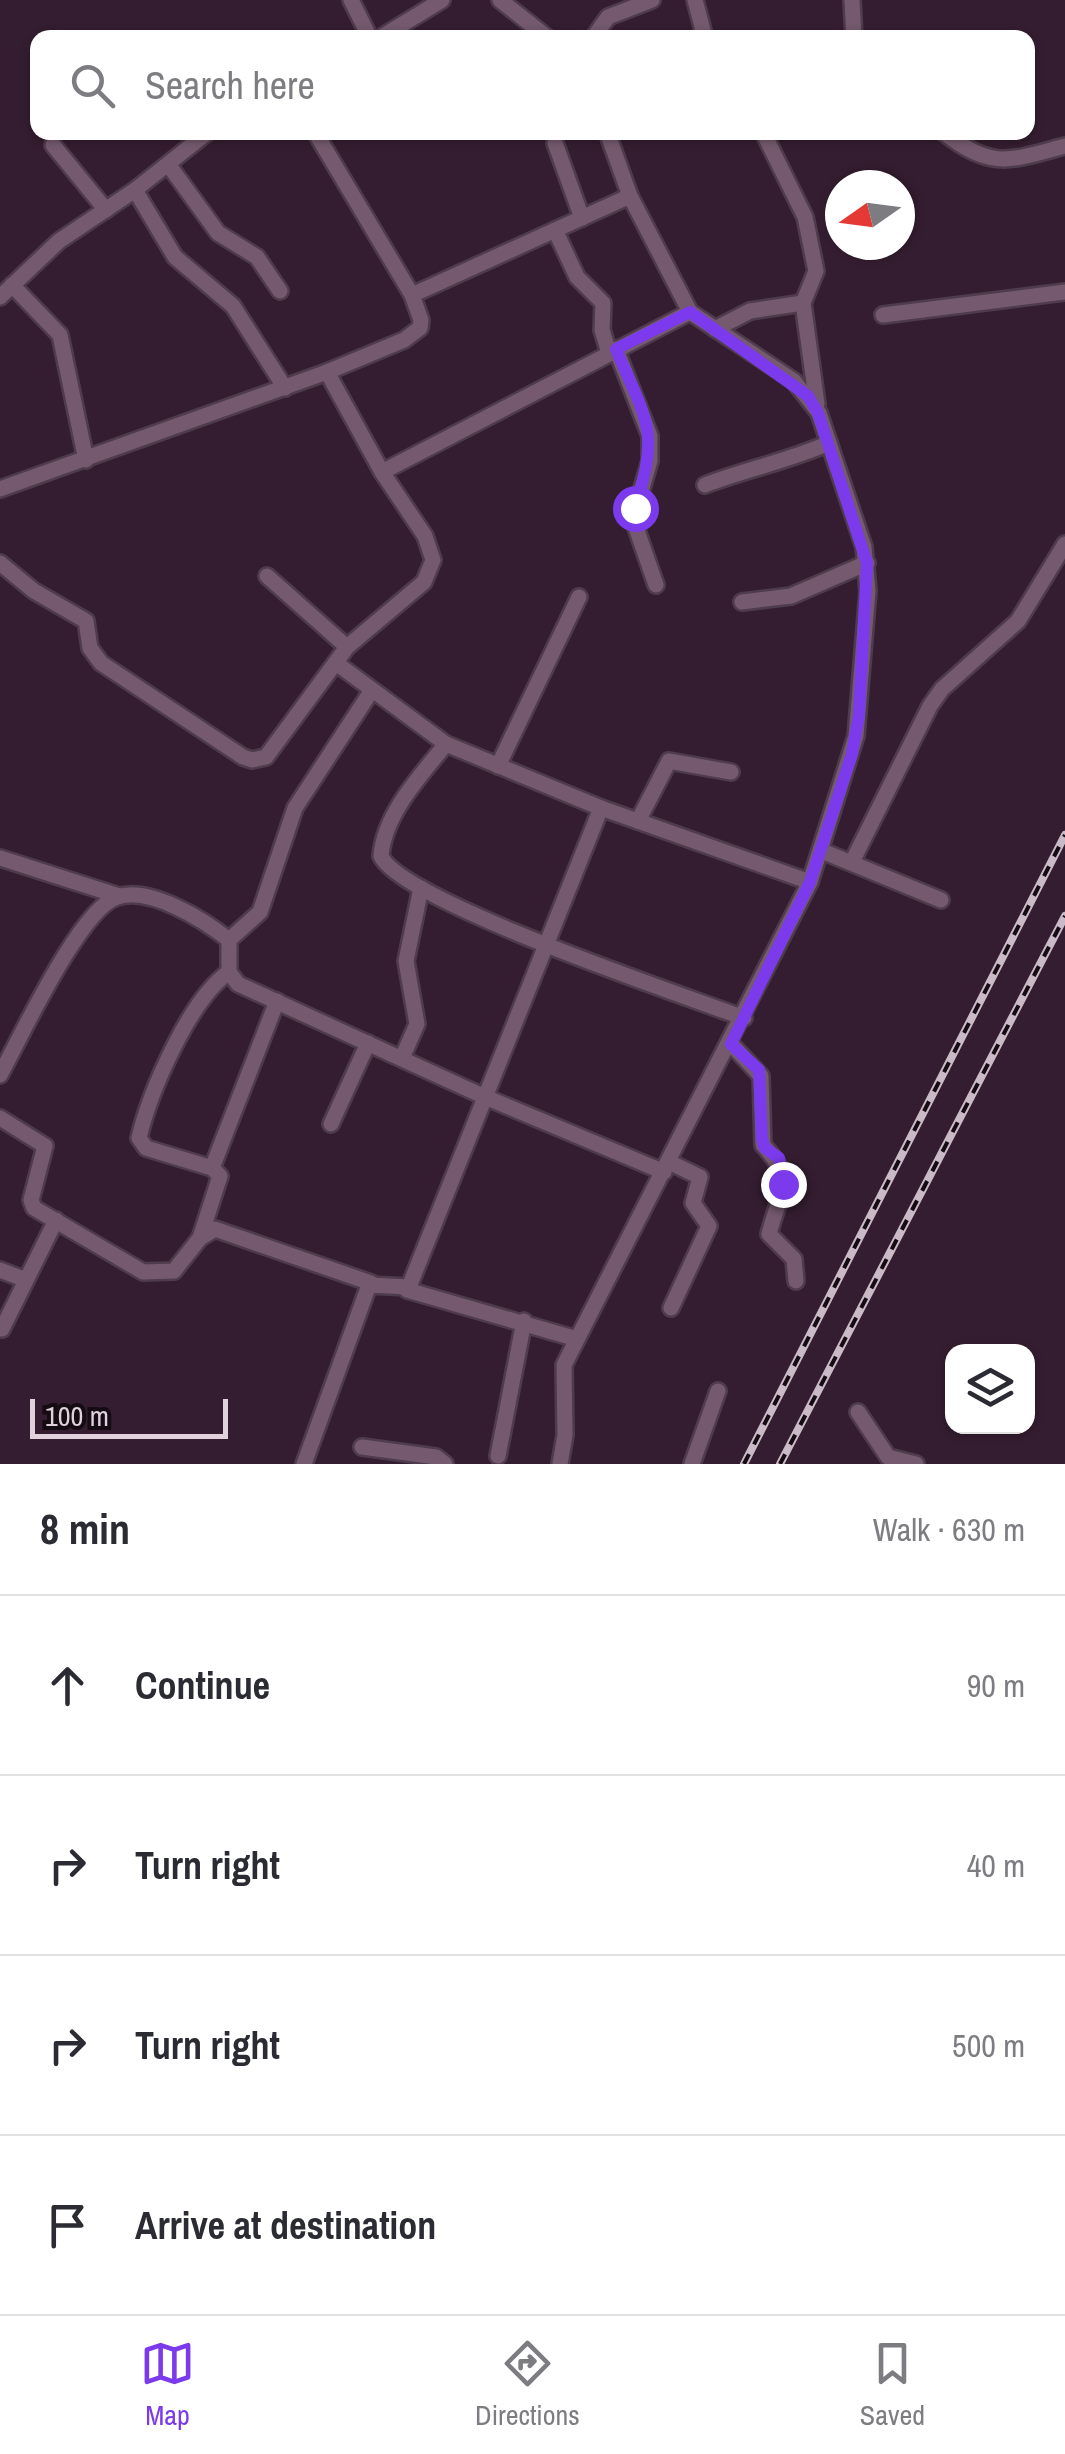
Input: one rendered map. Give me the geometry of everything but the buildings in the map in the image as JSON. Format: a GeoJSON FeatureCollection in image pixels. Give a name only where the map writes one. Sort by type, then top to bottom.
{"type":"FeatureCollection","features":[{"type":"Feature","properties":{"kind":"street"},"geometry":{"type":"LineString","coordinates":[[351,0],[366,30]]}},
{"type":"Feature","properties":{"kind":"street"},"geometry":{"type":"LineString","coordinates":[[393,30],[442,0]]}},
{"type":"Feature","properties":{"kind":"street"},"geometry":{"type":"LineString","coordinates":[[500,0],[538,30]]}},
{"type":"Feature","properties":{"kind":"street"},"geometry":{"type":"LineString","coordinates":[[599,30],[608,17],[652,0]]}},
{"type":"Feature","properties":{"kind":"street"},"geometry":{"type":"LineString","coordinates":[[695,0],[703,30]]}},
{"type":"Feature","properties":{"kind":"street"},"geometry":{"type":"LineString","coordinates":[[852,0],[854,30]]}},
{"type":"Feature","properties":{"kind":"street"},"geometry":{"type":"LineString","coordinates":[[86,460],[60,334],[6,291],[59,241],[135,190],[198,140]]}},
{"type":"Feature","properties":{"kind":"street"},"geometry":{"type":"LineString","coordinates":[[0,490],[285,388],[413,336],[421,320],[412,295],[320,140]]}},
{"type":"Feature","properties":{"kind":"street"},"geometry":{"type":"LineString","coordinates":[[610,140],[630,196],[690,312],[794,381],[818,413]]}},
{"type":"Feature","properties":{"kind":"street"},"geometry":{"type":"LineString","coordinates":[[560,1464],[565,1435],[562,1373],[810,882],[856,736],[867,563],[818,413],[803,303],[816,280],[805,217],[767,140]]}},
{"type":"Feature","properties":{"kind":"street"},"geometry":{"type":"LineString","coordinates":[[953,140],[967,151],[998,162],[1065,146]]}},
{"type":"Feature","properties":{"kind":"street"},"geometry":{"type":"LineString","coordinates":[[554,143],[582,218]]}},
{"type":"Feature","properties":{"kind":"street"},"geometry":{"type":"LineString","coordinates":[[53,145],[106,210]]}},
{"type":"Feature","properties":{"kind":"street"},"geometry":{"type":"LineString","coordinates":[[168,164],[218,232],[257,257],[280,291]]}},
{"type":"Feature","properties":{"kind":"street"},"geometry":{"type":"LineString","coordinates":[[135,190],[175,258],[234,306],[285,388]]}},
{"type":"Feature","properties":{"kind":"street"},"geometry":{"type":"LineString","coordinates":[[412,295],[630,196]]}},
{"type":"Feature","properties":{"kind":"street"},"geometry":{"type":"LineString","coordinates":[[555,230],[577,277],[604,303],[602,330],[650,436],[650,461],[634,518],[656,585]]}},
{"type":"Feature","properties":{"kind":"street"},"geometry":{"type":"LineString","coordinates":[[883,315],[1065,292]]}},
{"type":"Feature","properties":{"kind":"street"},"geometry":{"type":"LineString","coordinates":[[715,329],[750,311],[803,303]]}},
{"type":"Feature","properties":{"kind":"street"},"geometry":{"type":"LineString","coordinates":[[382,472],[690,312]]}},
{"type":"Feature","properties":{"kind":"street"},"geometry":{"type":"LineString","coordinates":[[0,563],[34,591],[86,621],[90,648],[100,662],[252,760],[272,751],[347,647],[424,582],[433,560],[424,536],[382,472],[327,372]]}},
{"type":"Feature","properties":{"kind":"street"},"geometry":{"type":"LineString","coordinates":[[705,485],[749,468],[782,463],[829,443]]}},
{"type":"Feature","properties":{"kind":"street"},"geometry":{"type":"LineString","coordinates":[[852,862],[892,773],[930,706],[942,689],[1018,621],[1065,544]]}},
{"type":"Feature","properties":{"kind":"street"},"geometry":{"type":"LineString","coordinates":[[742,602],[791,596],[867,563]]}},
{"type":"Feature","properties":{"kind":"street"},"geometry":{"type":"LineString","coordinates":[[267,576],[347,647]]}},
{"type":"Feature","properties":{"kind":"street"},"geometry":{"type":"LineString","coordinates":[[498,766],[579,597]]}},
{"type":"Feature","properties":{"kind":"street"},"geometry":{"type":"LineString","coordinates":[[336,662],[446,744],[600,808],[810,882]]}},
{"type":"Feature","properties":{"kind":"street"},"geometry":{"type":"LineString","coordinates":[[372,690],[294,808],[260,912],[229,940],[229,972],[238,984],[485,1097],[700,1177],[692,1203],[708,1226],[671,1308]]}},
{"type":"Feature","properties":{"kind":"street"},"geometry":{"type":"LineString","coordinates":[[446,744],[409,791],[381,848],[383,862],[391,870],[478,920],[547,942],[744,1018]]}},
{"type":"Feature","properties":{"kind":"street"},"geometry":{"type":"LineString","coordinates":[[638,821],[669,760],[731,772]]}},
{"type":"Feature","properties":{"kind":"street"},"geometry":{"type":"LineString","coordinates":[[407,1290],[600,808]]}},
{"type":"Feature","properties":{"kind":"street"},"geometry":{"type":"LineString","coordinates":[[822,850],[941,900]]}},
{"type":"Feature","properties":{"kind":"street"},"geometry":{"type":"LineString","coordinates":[[3,863],[119,896],[156,899],[229,940]]}},
{"type":"Feature","properties":{"kind":"street"},"geometry":{"type":"LineString","coordinates":[[402,1058],[417,1024],[406,961],[421,888]]}},
{"type":"Feature","properties":{"kind":"street"},"geometry":{"type":"LineString","coordinates":[[0,1076],[84,925],[99,907],[119,896]]}},
{"type":"Feature","properties":{"kind":"street"},"geometry":{"type":"LineString","coordinates":[[0,1118],[44,1143],[31,1203],[142,1272],[174,1272],[200,1238],[221,1184],[212,1168],[146,1148],[139,1138],[192,1011],[212,984],[229,972]]}},
{"type":"Feature","properties":{"kind":"street"},"geometry":{"type":"LineString","coordinates":[[212,1168],[277,1001]]}},
{"type":"Feature","properties":{"kind":"street"},"geometry":{"type":"LineString","coordinates":[[331,1124],[368,1043]]}},
{"type":"Feature","properties":{"kind":"street"},"geometry":{"type":"LineString","coordinates":[[731,1044],[761,1076],[763,1145],[779,1158],[783,1176],[769,1234],[794,1259],[796,1281]]}},
{"type":"Feature","properties":{"kind":"street"},"geometry":{"type":"LineString","coordinates":[[2,1329],[56,1220]]}},
{"type":"Feature","properties":{"kind":"street"},"geometry":{"type":"LineString","coordinates":[[200,1238],[220,1230],[370,1283],[524,1321],[577,1340]]}},
{"type":"Feature","properties":{"kind":"street"},"geometry":{"type":"LineString","coordinates":[[0,1270],[26,1280]]}},
{"type":"Feature","properties":{"kind":"street"},"geometry":{"type":"LineString","coordinates":[[304,1464],[325,1397],[370,1283]]}},
{"type":"Feature","properties":{"kind":"street"},"geometry":{"type":"LineString","coordinates":[[498,1456],[524,1321]]}},
{"type":"Feature","properties":{"kind":"street"},"geometry":{"type":"LineString","coordinates":[[692,1464],[718,1391]]}},
{"type":"Feature","properties":{"kind":"street"},"geometry":{"type":"LineString","coordinates":[[858,1412],[888,1457],[916,1464]]}},
{"type":"Feature","properties":{"kind":"street"},"geometry":{"type":"LineString","coordinates":[[362,1447],[436,1457],[445,1464]]}},
{"type":"Feature","properties":{"kind":"railway"},"geometry":{"type":"LineString","coordinates":[[744,1464],[1065,835]]}},
{"type":"Feature","properties":{"kind":"railway"},"geometry":{"type":"LineString","coordinates":[[780,1464],[1065,916]]}},
{"type":"Feature","properties":{"kind":"route"},"geometry":{"type":"LineString","coordinates":[[635,508],[650,461],[650,436],[616,349],[690,312],[794,381],[808,396],[818,413],[864,546],[868,591],[859,715],[852,754],[810,882],[731,1044],[759,1070],[762,1139],[765,1148],[779,1158],[783,1184]]}}]}
